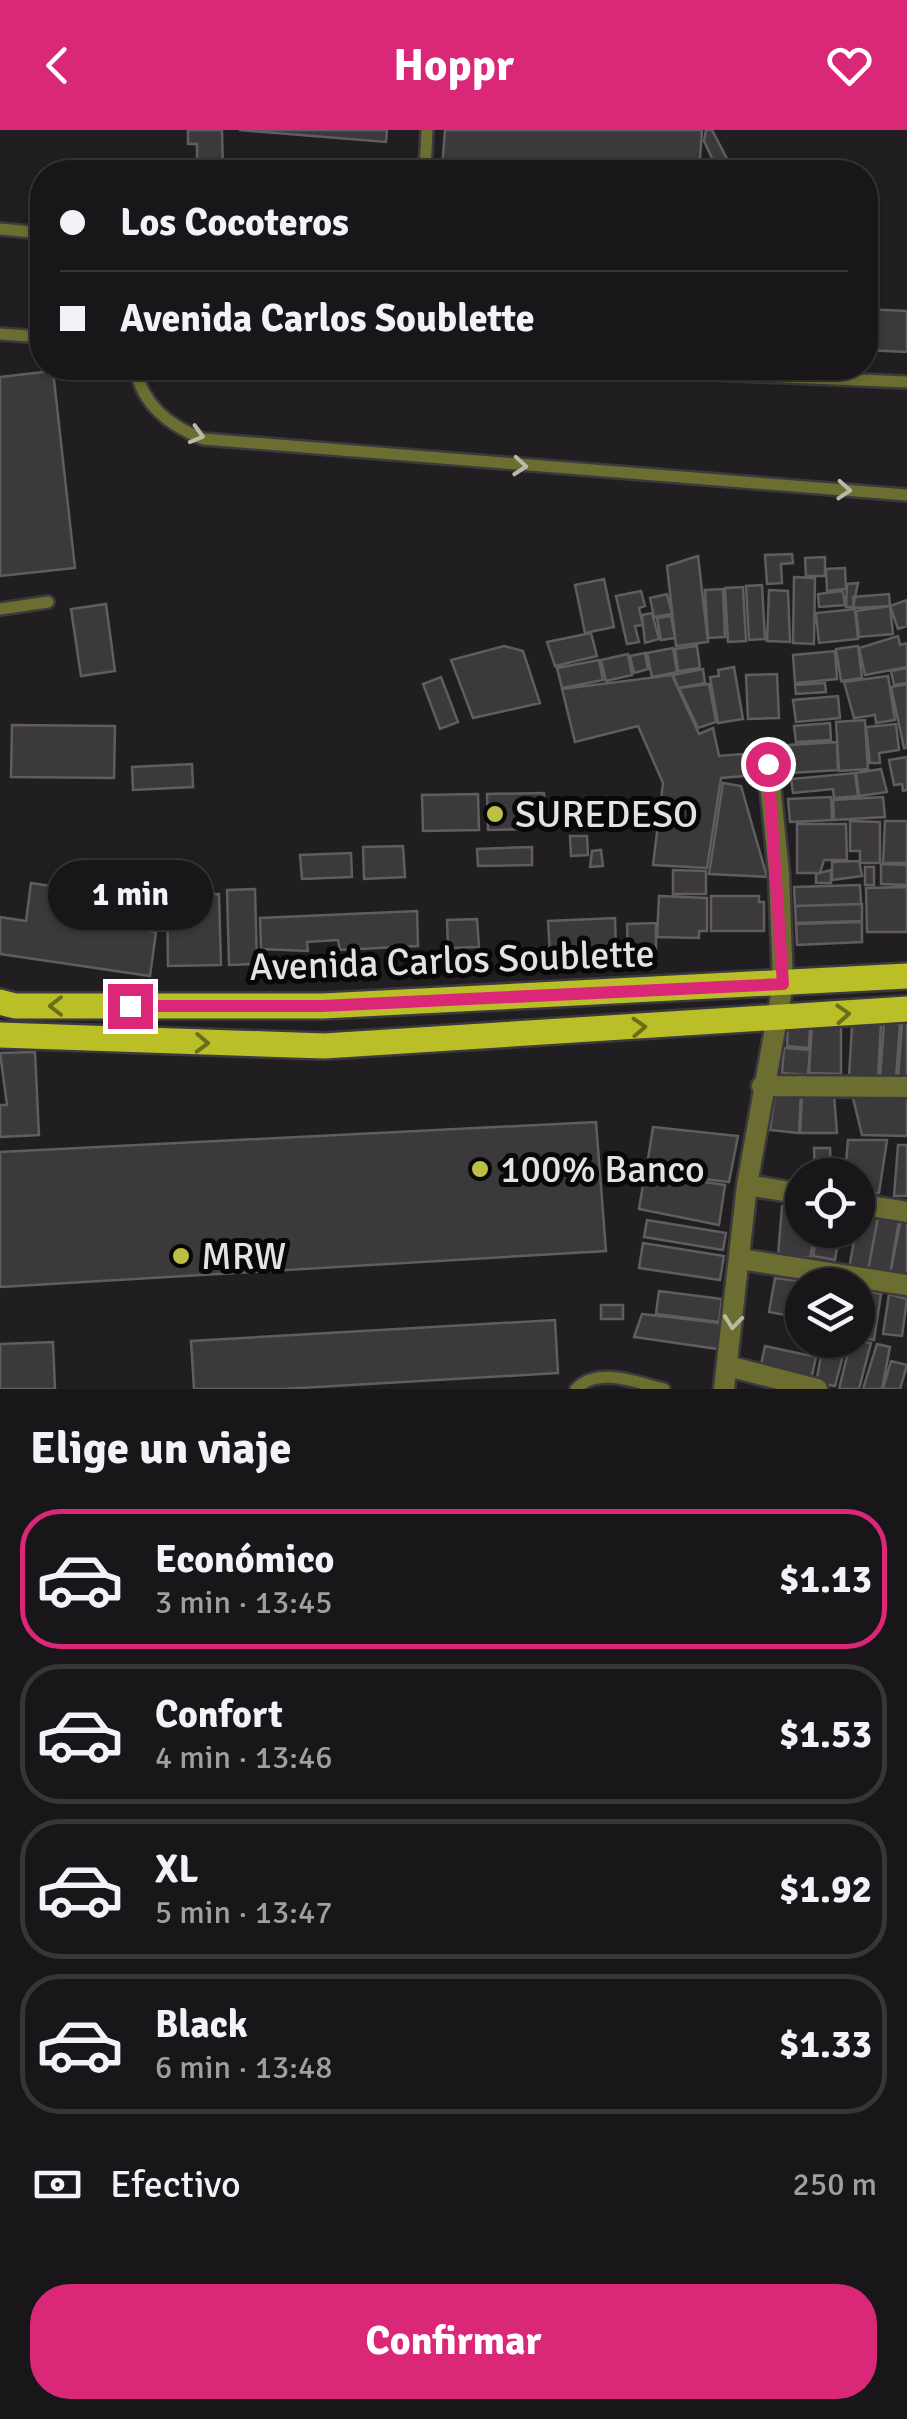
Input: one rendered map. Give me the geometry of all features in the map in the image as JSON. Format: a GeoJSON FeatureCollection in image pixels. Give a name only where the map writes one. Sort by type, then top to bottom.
{"type":"FeatureCollection","features":[{"type":"Feature","properties":{"kind":"main road","name":"Avenida Carlos Soublette"},"geometry":{"type":"LineString","coordinates":[[0,1002],[14,1006],[322,1006],[907,976]]}},
{"type":"Feature","properties":{"kind":"main road","name":"Avenida Carlos Soublette"},"geometry":{"type":"LineString","coordinates":[[0,1035],[324,1046],[907,1010]]}},
{"type":"Feature","properties":{"kind":"street"},"geometry":{"type":"LineString","coordinates":[[724,1389],[762,1086],[783,984],[768,764]]}},
{"type":"Feature","properties":{"kind":"street"},"geometry":{"type":"LineString","coordinates":[[762,1086],[907,1087]]}},
{"type":"Feature","properties":{"kind":"street"},"geometry":{"type":"LineString","coordinates":[[748,1185],[785,1191]]}},
{"type":"Feature","properties":{"kind":"street"},"geometry":{"type":"LineString","coordinates":[[875,1207],[907,1212]]}},
{"type":"Feature","properties":{"kind":"street"},"geometry":{"type":"LineString","coordinates":[[740,1259],[907,1285]]}},
{"type":"Feature","properties":{"kind":"street"},"geometry":{"type":"LineString","coordinates":[[728,1366],[817,1389]]}},
{"type":"Feature","properties":{"kind":"lane"},"geometry":{"type":"LineString","coordinates":[[426,160],[427,130]]}},
{"type":"Feature","properties":{"kind":"lane"},"geometry":{"type":"LineString","coordinates":[[0,230],[30,231]]}},
{"type":"Feature","properties":{"kind":"lane"},"geometry":{"type":"LineString","coordinates":[[0,334],[30,335]]}},
{"type":"Feature","properties":{"kind":"lane"},"geometry":{"type":"LineString","coordinates":[[140,380],[147,399],[172,427],[203,438],[907,495]]}},
{"type":"Feature","properties":{"kind":"lane"},"geometry":{"type":"LineString","coordinates":[[858,380],[907,382]]}},
{"type":"Feature","properties":{"kind":"lane"},"geometry":{"type":"LineString","coordinates":[[0,610],[48,602]]}},
{"type":"Feature","properties":{"kind":"lane"},"geometry":{"type":"LineString","coordinates":[[576,1389],[584,1380],[611,1377],[664,1389]]}},
{"type":"Feature","properties":{"kind":"building"},"geometry":{"type":"Polygon","coordinates":[[[188,130],[222,130],[223,160],[197,160],[197,144],[188,144],[188,130]]]}},
{"type":"Feature","properties":{"kind":"building"},"geometry":{"type":"Polygon","coordinates":[[[239,130],[387,130],[386,142],[239,130]]]}},
{"type":"Feature","properties":{"kind":"building"},"geometry":{"type":"Polygon","coordinates":[[[445,130],[702,130],[700,160],[443,160],[445,130]]]}},
{"type":"Feature","properties":{"kind":"building"},"geometry":{"type":"Polygon","coordinates":[[[706,130],[712,130],[728,160],[713,160],[704,141],[706,130]]]}},
{"type":"Feature","properties":{"kind":"building"},"geometry":{"type":"Polygon","coordinates":[[[878,310],[907,311],[907,352],[878,351],[878,310]]]}},
{"type":"Feature","properties":{"kind":"building"},"geometry":{"type":"Polygon","coordinates":[[[30,374],[30,380],[54,380],[75,568],[0,576],[0,377],[30,374]]]}},
{"type":"Feature","properties":{"kind":"building"},"geometry":{"type":"Polygon","coordinates":[[[792,554],[793,563],[781,564],[782,583],[767,584],[765,555],[792,554]]]}},
{"type":"Feature","properties":{"kind":"building"},"geometry":{"type":"Polygon","coordinates":[[[698,556],[708,642],[676,646],[667,566],[698,556]]]}},
{"type":"Feature","properties":{"kind":"building"},"geometry":{"type":"Polygon","coordinates":[[[825,557],[825,576],[806,576],[805,558],[825,557]]]}},
{"type":"Feature","properties":{"kind":"building"},"geometry":{"type":"Polygon","coordinates":[[[845,568],[846,589],[827,591],[826,569],[845,568]]]}},
{"type":"Feature","properties":{"kind":"building"},"geometry":{"type":"Polygon","coordinates":[[[794,577],[815,578],[814,644],[793,643],[794,577]]]}},
{"type":"Feature","properties":{"kind":"building"},"geometry":{"type":"Polygon","coordinates":[[[604,579],[614,627],[585,633],[575,585],[604,579]]]}},
{"type":"Feature","properties":{"kind":"building"},"geometry":{"type":"Polygon","coordinates":[[[858,583],[853,607],[846,607],[847,584],[858,583]]]}},
{"type":"Feature","properties":{"kind":"building"},"geometry":{"type":"Polygon","coordinates":[[[762,585],[765,639],[749,640],[746,586],[762,585]]]}},
{"type":"Feature","properties":{"kind":"building"},"geometry":{"type":"Polygon","coordinates":[[[743,587],[746,641],[728,642],[725,588],[743,587]]]}},
{"type":"Feature","properties":{"kind":"building"},"geometry":{"type":"Polygon","coordinates":[[[723,589],[725,637],[708,638],[705,590],[723,589]]]}},
{"type":"Feature","properties":{"kind":"building"},"geometry":{"type":"Polygon","coordinates":[[[769,590],[788,591],[790,642],[767,641],[769,590]]]}},
{"type":"Feature","properties":{"kind":"building"},"geometry":{"type":"Polygon","coordinates":[[[641,591],[645,606],[639,608],[643,625],[635,626],[639,642],[627,644],[616,596],[641,591]]]}},
{"type":"Feature","properties":{"kind":"building"},"geometry":{"type":"Polygon","coordinates":[[[843,591],[845,605],[819,607],[818,594],[843,591]]]}},
{"type":"Feature","properties":{"kind":"building"},"geometry":{"type":"Polygon","coordinates":[[[667,594],[672,614],[654,617],[650,598],[667,594]]]}},
{"type":"Feature","properties":{"kind":"building"},"geometry":{"type":"Polygon","coordinates":[[[889,594],[890,606],[854,608],[853,597],[889,594]]]}},
{"type":"Feature","properties":{"kind":"building"},"geometry":{"type":"Polygon","coordinates":[[[907,600],[907,626],[898,629],[890,606],[907,600]]]}},
{"type":"Feature","properties":{"kind":"building"},"geometry":{"type":"Polygon","coordinates":[[[106,604],[115,671],[81,676],[71,609],[106,604]]]}},
{"type":"Feature","properties":{"kind":"building"},"geometry":{"type":"Polygon","coordinates":[[[890,606],[893,634],[859,637],[856,611],[890,606]]]}},
{"type":"Feature","properties":{"kind":"building"},"geometry":{"type":"Polygon","coordinates":[[[855,609],[858,639],[819,643],[816,613],[855,609]]]}},
{"type":"Feature","properties":{"kind":"building"},"geometry":{"type":"Polygon","coordinates":[[[652,613],[659,639],[645,643],[642,615],[652,613]]]}},
{"type":"Feature","properties":{"kind":"building"},"geometry":{"type":"Polygon","coordinates":[[[671,616],[675,638],[661,640],[657,618],[671,616]]]}},
{"type":"Feature","properties":{"kind":"building"},"geometry":{"type":"Polygon","coordinates":[[[591,633],[597,656],[555,666],[547,642],[591,633]]]}},
{"type":"Feature","properties":{"kind":"building"},"geometry":{"type":"Polygon","coordinates":[[[898,636],[900,645],[907,643],[907,667],[865,675],[859,648],[898,636]]]}},
{"type":"Feature","properties":{"kind":"building"},"geometry":{"type":"Polygon","coordinates":[[[504,646],[523,651],[540,703],[473,718],[451,660],[504,646]]]}},
{"type":"Feature","properties":{"kind":"building"},"geometry":{"type":"Polygon","coordinates":[[[697,646],[700,668],[678,671],[675,649],[697,646]]]}},
{"type":"Feature","properties":{"kind":"building"},"geometry":{"type":"Polygon","coordinates":[[[858,646],[862,678],[841,681],[836,649],[858,646]]]}},
{"type":"Feature","properties":{"kind":"building"},"geometry":{"type":"Polygon","coordinates":[[[673,648],[677,672],[652,677],[647,653],[673,648]]]}},
{"type":"Feature","properties":{"kind":"building"},"geometry":{"type":"Polygon","coordinates":[[[835,651],[837,679],[795,683],[793,655],[835,651]]]}},
{"type":"Feature","properties":{"kind":"building"},"geometry":{"type":"Polygon","coordinates":[[[645,653],[648,669],[634,673],[630,656],[645,653]]]}},
{"type":"Feature","properties":{"kind":"building"},"geometry":{"type":"Polygon","coordinates":[[[628,654],[632,675],[606,681],[601,660],[628,654]]]}},
{"type":"Feature","properties":{"kind":"building"},"geometry":{"type":"Polygon","coordinates":[[[599,660],[603,680],[562,688],[557,668],[599,660]]]}},
{"type":"Feature","properties":{"kind":"building"},"geometry":{"type":"Polygon","coordinates":[[[734,667],[743,719],[718,723],[710,677],[719,676],[718,670],[734,667]]]}},
{"type":"Feature","properties":{"kind":"building"},"geometry":{"type":"Polygon","coordinates":[[[907,668],[907,683],[894,685],[891,671],[907,668]]]}},
{"type":"Feature","properties":{"kind":"building"},"geometry":{"type":"Polygon","coordinates":[[[703,669],[705,683],[678,688],[673,675],[703,669]]]}},
{"type":"Feature","properties":{"kind":"building"},"geometry":{"type":"Polygon","coordinates":[[[777,674],[779,718],[748,719],[746,675],[777,674]]]}},
{"type":"Feature","properties":{"kind":"building"},"geometry":{"type":"Polygon","coordinates":[[[672,675],[699,734],[713,728],[719,756],[742,754],[744,776],[721,778],[707,868],[653,865],[663,783],[638,726],[575,742],[562,689],[672,675]]]}},
{"type":"Feature","properties":{"kind":"building"},"geometry":{"type":"Polygon","coordinates":[[[888,676],[895,720],[876,723],[875,715],[854,718],[844,682],[888,676]]]}},
{"type":"Feature","properties":{"kind":"building"},"geometry":{"type":"Polygon","coordinates":[[[441,677],[458,722],[440,729],[423,684],[441,677]]]}},
{"type":"Feature","properties":{"kind":"building"},"geometry":{"type":"Polygon","coordinates":[[[825,683],[826,692],[796,694],[795,685],[825,683]]]}},
{"type":"Feature","properties":{"kind":"building"},"geometry":{"type":"Polygon","coordinates":[[[709,684],[716,722],[698,728],[679,688],[709,684]]]}},
{"type":"Feature","properties":{"kind":"building"},"geometry":{"type":"Polygon","coordinates":[[[907,684],[907,748],[904,748],[891,687],[907,684]]]}},
{"type":"Feature","properties":{"kind":"building"},"geometry":{"type":"Polygon","coordinates":[[[838,696],[840,718],[796,722],[793,700],[838,696]]]}},
{"type":"Feature","properties":{"kind":"building"},"geometry":{"type":"Polygon","coordinates":[[[865,720],[868,769],[839,771],[836,722],[865,720]]]}},
{"type":"Feature","properties":{"kind":"building"},"geometry":{"type":"Polygon","coordinates":[[[830,723],[831,740],[796,742],[794,726],[830,723]]]}},
{"type":"Feature","properties":{"kind":"building"},"geometry":{"type":"Polygon","coordinates":[[[896,724],[899,750],[879,753],[880,763],[870,763],[866,727],[896,724]]]}},
{"type":"Feature","properties":{"kind":"building"},"geometry":{"type":"Polygon","coordinates":[[[12,725],[115,726],[114,778],[11,777],[12,725]]]}},
{"type":"Feature","properties":{"kind":"building"},"geometry":{"type":"Polygon","coordinates":[[[837,742],[838,770],[791,773],[789,745],[837,742]]]}},
{"type":"Feature","properties":{"kind":"building"},"geometry":{"type":"Polygon","coordinates":[[[907,757],[907,790],[903,791],[902,784],[894,785],[889,760],[907,757]]]}},
{"type":"Feature","properties":{"kind":"building"},"geometry":{"type":"Polygon","coordinates":[[[192,764],[193,787],[133,790],[132,767],[192,764]]]}},
{"type":"Feature","properties":{"kind":"building"},"geometry":{"type":"Polygon","coordinates":[[[881,769],[887,792],[859,796],[856,773],[881,769]]]}},
{"type":"Feature","properties":{"kind":"building"},"geometry":{"type":"Polygon","coordinates":[[[855,773],[858,796],[834,798],[833,789],[793,793],[791,779],[855,773]]]}},
{"type":"Feature","properties":{"kind":"building"},"geometry":{"type":"Polygon","coordinates":[[[723,783],[741,786],[767,877],[709,874],[723,783]]]}},
{"type":"Feature","properties":{"kind":"building"},"geometry":{"type":"Polygon","coordinates":[[[544,793],[545,814],[530,815],[530,829],[488,830],[487,794],[544,793]]]}},
{"type":"Feature","properties":{"kind":"building"},"geometry":{"type":"Polygon","coordinates":[[[478,794],[479,830],[423,831],[422,795],[478,794]]]}},
{"type":"Feature","properties":{"kind":"building"},"geometry":{"type":"Polygon","coordinates":[[[831,797],[832,820],[790,822],[788,799],[831,797]]]}},
{"type":"Feature","properties":{"kind":"building"},"geometry":{"type":"Polygon","coordinates":[[[883,797],[885,817],[834,820],[833,800],[883,797]]]}},
{"type":"Feature","properties":{"kind":"building"},"geometry":{"type":"Polygon","coordinates":[[[850,821],[880,822],[880,863],[860,863],[860,851],[850,851],[850,821]]]}},
{"type":"Feature","properties":{"kind":"building"},"geometry":{"type":"Polygon","coordinates":[[[885,821],[907,821],[907,863],[883,863],[885,821]]]}},
{"type":"Feature","properties":{"kind":"building"},"geometry":{"type":"Polygon","coordinates":[[[797,824],[846,824],[847,860],[824,860],[820,873],[797,873],[797,824]]]}},
{"type":"Feature","properties":{"kind":"building"},"geometry":{"type":"Polygon","coordinates":[[[570,836],[587,836],[588,855],[571,856],[570,836]]]}},
{"type":"Feature","properties":{"kind":"building"},"geometry":{"type":"Polygon","coordinates":[[[403,846],[405,877],[364,879],[363,847],[403,846]]]}},
{"type":"Feature","properties":{"kind":"building"},"geometry":{"type":"Polygon","coordinates":[[[532,847],[532,865],[478,866],[477,849],[532,847]]]}},
{"type":"Feature","properties":{"kind":"building"},"geometry":{"type":"Polygon","coordinates":[[[601,850],[603,866],[590,867],[592,851],[601,850]]]}},
{"type":"Feature","properties":{"kind":"building"},"geometry":{"type":"Polygon","coordinates":[[[351,853],[352,877],[302,879],[300,855],[351,853]]]}},
{"type":"Feature","properties":{"kind":"building"},"geometry":{"type":"Polygon","coordinates":[[[859,861],[862,876],[832,880],[832,862],[859,861]]]}},
{"type":"Feature","properties":{"kind":"building"},"geometry":{"type":"Polygon","coordinates":[[[881,864],[907,865],[907,885],[881,884],[881,864]]]}},
{"type":"Feature","properties":{"kind":"building"},"geometry":{"type":"Polygon","coordinates":[[[865,867],[874,867],[874,885],[865,885],[865,867]]]}},
{"type":"Feature","properties":{"kind":"building"},"geometry":{"type":"Polygon","coordinates":[[[673,870],[706,871],[706,894],[673,894],[673,870]]]}},
{"type":"Feature","properties":{"kind":"building"},"geometry":{"type":"Polygon","coordinates":[[[831,870],[831,883],[816,883],[816,874],[831,870]]]}},
{"type":"Feature","properties":{"kind":"building"},"geometry":{"type":"Polygon","coordinates":[[[31,883],[84,891],[79,921],[156,932],[150,976],[0,954],[0,917],[26,921],[31,883]]]}},
{"type":"Feature","properties":{"kind":"building"},"geometry":{"type":"Polygon","coordinates":[[[860,885],[861,904],[795,906],[794,887],[860,885]]]}},
{"type":"Feature","properties":{"kind":"building"},"geometry":{"type":"Polygon","coordinates":[[[907,887],[907,932],[867,932],[866,888],[907,887]]]}},
{"type":"Feature","properties":{"kind":"building"},"geometry":{"type":"Polygon","coordinates":[[[255,889],[257,964],[229,965],[227,890],[255,889]]]}},
{"type":"Feature","properties":{"kind":"building"},"geometry":{"type":"Polygon","coordinates":[[[219,894],[221,965],[168,966],[167,895],[219,894]]]}},
{"type":"Feature","properties":{"kind":"building"},"geometry":{"type":"Polygon","coordinates":[[[659,896],[707,898],[707,931],[699,931],[699,938],[657,937],[659,896]]]}},
{"type":"Feature","properties":{"kind":"building"},"geometry":{"type":"Polygon","coordinates":[[[711,896],[759,896],[759,902],[764,902],[764,931],[711,931],[711,896]]]}},
{"type":"Feature","properties":{"kind":"building"},"geometry":{"type":"Polygon","coordinates":[[[862,904],[862,921],[796,923],[795,906],[862,904]]]}},
{"type":"Feature","properties":{"kind":"building"},"geometry":{"type":"Polygon","coordinates":[[[417,911],[418,946],[340,950],[338,940],[307,942],[308,951],[261,949],[260,918],[417,911]]]}},
{"type":"Feature","properties":{"kind":"building"},"geometry":{"type":"Polygon","coordinates":[[[615,918],[616,951],[550,954],[548,921],[615,918]]]}},
{"type":"Feature","properties":{"kind":"building"},"geometry":{"type":"Polygon","coordinates":[[[477,919],[479,947],[448,948],[447,920],[477,919]]]}},
{"type":"Feature","properties":{"kind":"building"},"geometry":{"type":"Polygon","coordinates":[[[862,922],[862,942],[797,945],[796,924],[862,922]]]}},
{"type":"Feature","properties":{"kind":"building"},"geometry":{"type":"Polygon","coordinates":[[[656,923],[656,948],[628,949],[627,924],[656,923]]]}},
{"type":"Feature","properties":{"kind":"building"},"geometry":{"type":"Polygon","coordinates":[[[884,1023],[900,1024],[896,1079],[880,1078],[884,1023]]]}},
{"type":"Feature","properties":{"kind":"building"},"geometry":{"type":"Polygon","coordinates":[[[902,1023],[907,1023],[907,1079],[898,1078],[902,1023]]]}},
{"type":"Feature","properties":{"kind":"building"},"geometry":{"type":"Polygon","coordinates":[[[788,1025],[810,1027],[809,1048],[787,1046],[788,1025]]]}},
{"type":"Feature","properties":{"kind":"building"},"geometry":{"type":"Polygon","coordinates":[[[812,1025],[841,1026],[841,1074],[809,1073],[812,1025]]]}},
{"type":"Feature","properties":{"kind":"building"},"geometry":{"type":"Polygon","coordinates":[[[881,1025],[878,1078],[849,1076],[852,1026],[881,1025]]]}},
{"type":"Feature","properties":{"kind":"building"},"geometry":{"type":"Polygon","coordinates":[[[784,1048],[810,1050],[808,1075],[782,1073],[784,1048]]]}},
{"type":"Feature","properties":{"kind":"building"},"geometry":{"type":"Polygon","coordinates":[[[35,1052],[39,1135],[0,1137],[0,1105],[7,1105],[0,1053],[35,1052]]]}},
{"type":"Feature","properties":{"kind":"building"},"geometry":{"type":"Polygon","coordinates":[[[775,1094],[801,1095],[799,1133],[770,1130],[775,1094]]]}},
{"type":"Feature","properties":{"kind":"building"},"geometry":{"type":"Polygon","coordinates":[[[852,1094],[907,1095],[907,1136],[862,1135],[852,1094]]]}},
{"type":"Feature","properties":{"kind":"building"},"geometry":{"type":"Polygon","coordinates":[[[802,1095],[834,1095],[837,1133],[800,1133],[802,1095]]]}},
{"type":"Feature","properties":{"kind":"building"},"geometry":{"type":"Polygon","coordinates":[[[596,1122],[606,1251],[0,1287],[0,1152],[596,1122]]]}},
{"type":"Feature","properties":{"kind":"building"},"geometry":{"type":"Polygon","coordinates":[[[653,1127],[738,1136],[729,1182],[646,1172],[653,1127]]]}},
{"type":"Feature","properties":{"kind":"building"},"geometry":{"type":"Polygon","coordinates":[[[848,1140],[887,1140],[879,1193],[875,1193],[875,1158],[846,1158],[848,1140]]]}},
{"type":"Feature","properties":{"kind":"building"},"geometry":{"type":"Polygon","coordinates":[[[898,1145],[907,1145],[907,1196],[894,1196],[898,1145]]]}},
{"type":"Feature","properties":{"kind":"building"},"geometry":{"type":"Polygon","coordinates":[[[814,1148],[830,1148],[830,1158],[814,1158],[814,1148]]]}},
{"type":"Feature","properties":{"kind":"building"},"geometry":{"type":"Polygon","coordinates":[[[645,1173],[725,1185],[719,1225],[639,1209],[645,1173]]]}},
{"type":"Feature","properties":{"kind":"building"},"geometry":{"type":"Polygon","coordinates":[[[785,1206],[785,1248],[812,1248],[810,1258],[778,1256],[785,1206]]]}},
{"type":"Feature","properties":{"kind":"building"},"geometry":{"type":"Polygon","coordinates":[[[878,1217],[899,1221],[890,1274],[869,1268],[878,1217]]]}},
{"type":"Feature","properties":{"kind":"building"},"geometry":{"type":"Polygon","coordinates":[[[901,1219],[907,1221],[907,1278],[890,1274],[901,1219]]]}},
{"type":"Feature","properties":{"kind":"building"},"geometry":{"type":"Polygon","coordinates":[[[647,1220],[726,1233],[723,1250],[644,1237],[647,1220]]]}},
{"type":"Feature","properties":{"kind":"building"},"geometry":{"type":"Polygon","coordinates":[[[643,1243],[724,1256],[720,1280],[639,1268],[643,1243]]]}},
{"type":"Feature","properties":{"kind":"building"},"geometry":{"type":"Polygon","coordinates":[[[815,1248],[837,1248],[835,1260],[813,1256],[815,1248]]]}},
{"type":"Feature","properties":{"kind":"building"},"geometry":{"type":"Polygon","coordinates":[[[853,1248],[872,1248],[869,1268],[849,1268],[853,1248]]]}},
{"type":"Feature","properties":{"kind":"building"},"geometry":{"type":"Polygon","coordinates":[[[775,1278],[785,1279],[785,1315],[769,1312],[775,1278]]]}},
{"type":"Feature","properties":{"kind":"building"},"geometry":{"type":"Polygon","coordinates":[[[659,1291],[722,1299],[719,1322],[656,1314],[659,1291]]]}},
{"type":"Feature","properties":{"kind":"building"},"geometry":{"type":"Polygon","coordinates":[[[875,1293],[881,1294],[875,1333],[875,1293]]]}},
{"type":"Feature","properties":{"kind":"building"},"geometry":{"type":"Polygon","coordinates":[[[889,1294],[907,1299],[902,1336],[883,1334],[889,1294]]]}},
{"type":"Feature","properties":{"kind":"building"},"geometry":{"type":"Polygon","coordinates":[[[601,1305],[623,1305],[623,1319],[601,1319],[601,1305]]]}},
{"type":"Feature","properties":{"kind":"building"},"geometry":{"type":"Polygon","coordinates":[[[642,1314],[720,1323],[718,1349],[634,1337],[642,1314]]]}},
{"type":"Feature","properties":{"kind":"building"},"geometry":{"type":"Polygon","coordinates":[[[555,1320],[558,1373],[283,1389],[194,1389],[191,1341],[555,1320]]]}},
{"type":"Feature","properties":{"kind":"building"},"geometry":{"type":"Polygon","coordinates":[[[53,1342],[55,1389],[0,1389],[0,1344],[53,1342]]]}},
{"type":"Feature","properties":{"kind":"building"},"geometry":{"type":"Polygon","coordinates":[[[877,1344],[890,1347],[882,1389],[863,1389],[875,1358],[877,1344]]]}},
{"type":"Feature","properties":{"kind":"building"},"geometry":{"type":"Polygon","coordinates":[[[765,1346],[785,1350],[785,1358],[816,1358],[811,1380],[760,1369],[765,1346]]]}},
{"type":"Feature","properties":{"kind":"building"},"geometry":{"type":"Polygon","coordinates":[[[821,1358],[842,1358],[835,1386],[816,1383],[821,1358]]]}},
{"type":"Feature","properties":{"kind":"building"},"geometry":{"type":"Polygon","coordinates":[[[847,1358],[867,1358],[859,1389],[839,1389],[847,1358]]]}},
{"type":"Feature","properties":{"kind":"building"},"geometry":{"type":"Polygon","coordinates":[[[891,1361],[907,1365],[900,1389],[883,1389],[891,1361]]]}},
{"type":"Feature","properties":{"kind":"place","name":"SUREDESO"},"geometry":{"type":"Point","coordinates":[495,814]}},
{"type":"Feature","properties":{"kind":"place","name":"100% Banco"},"geometry":{"type":"Point","coordinates":[480,1169]}},
{"type":"Feature","properties":{"kind":"place","name":"MRW"},"geometry":{"type":"Point","coordinates":[181,1256]}},
{"type":"Feature","properties":{"kind":"route"},"geometry":{"type":"LineString","coordinates":[[130,1006],[322,1006],[783,984],[779,872],[768,764]]}}]}
